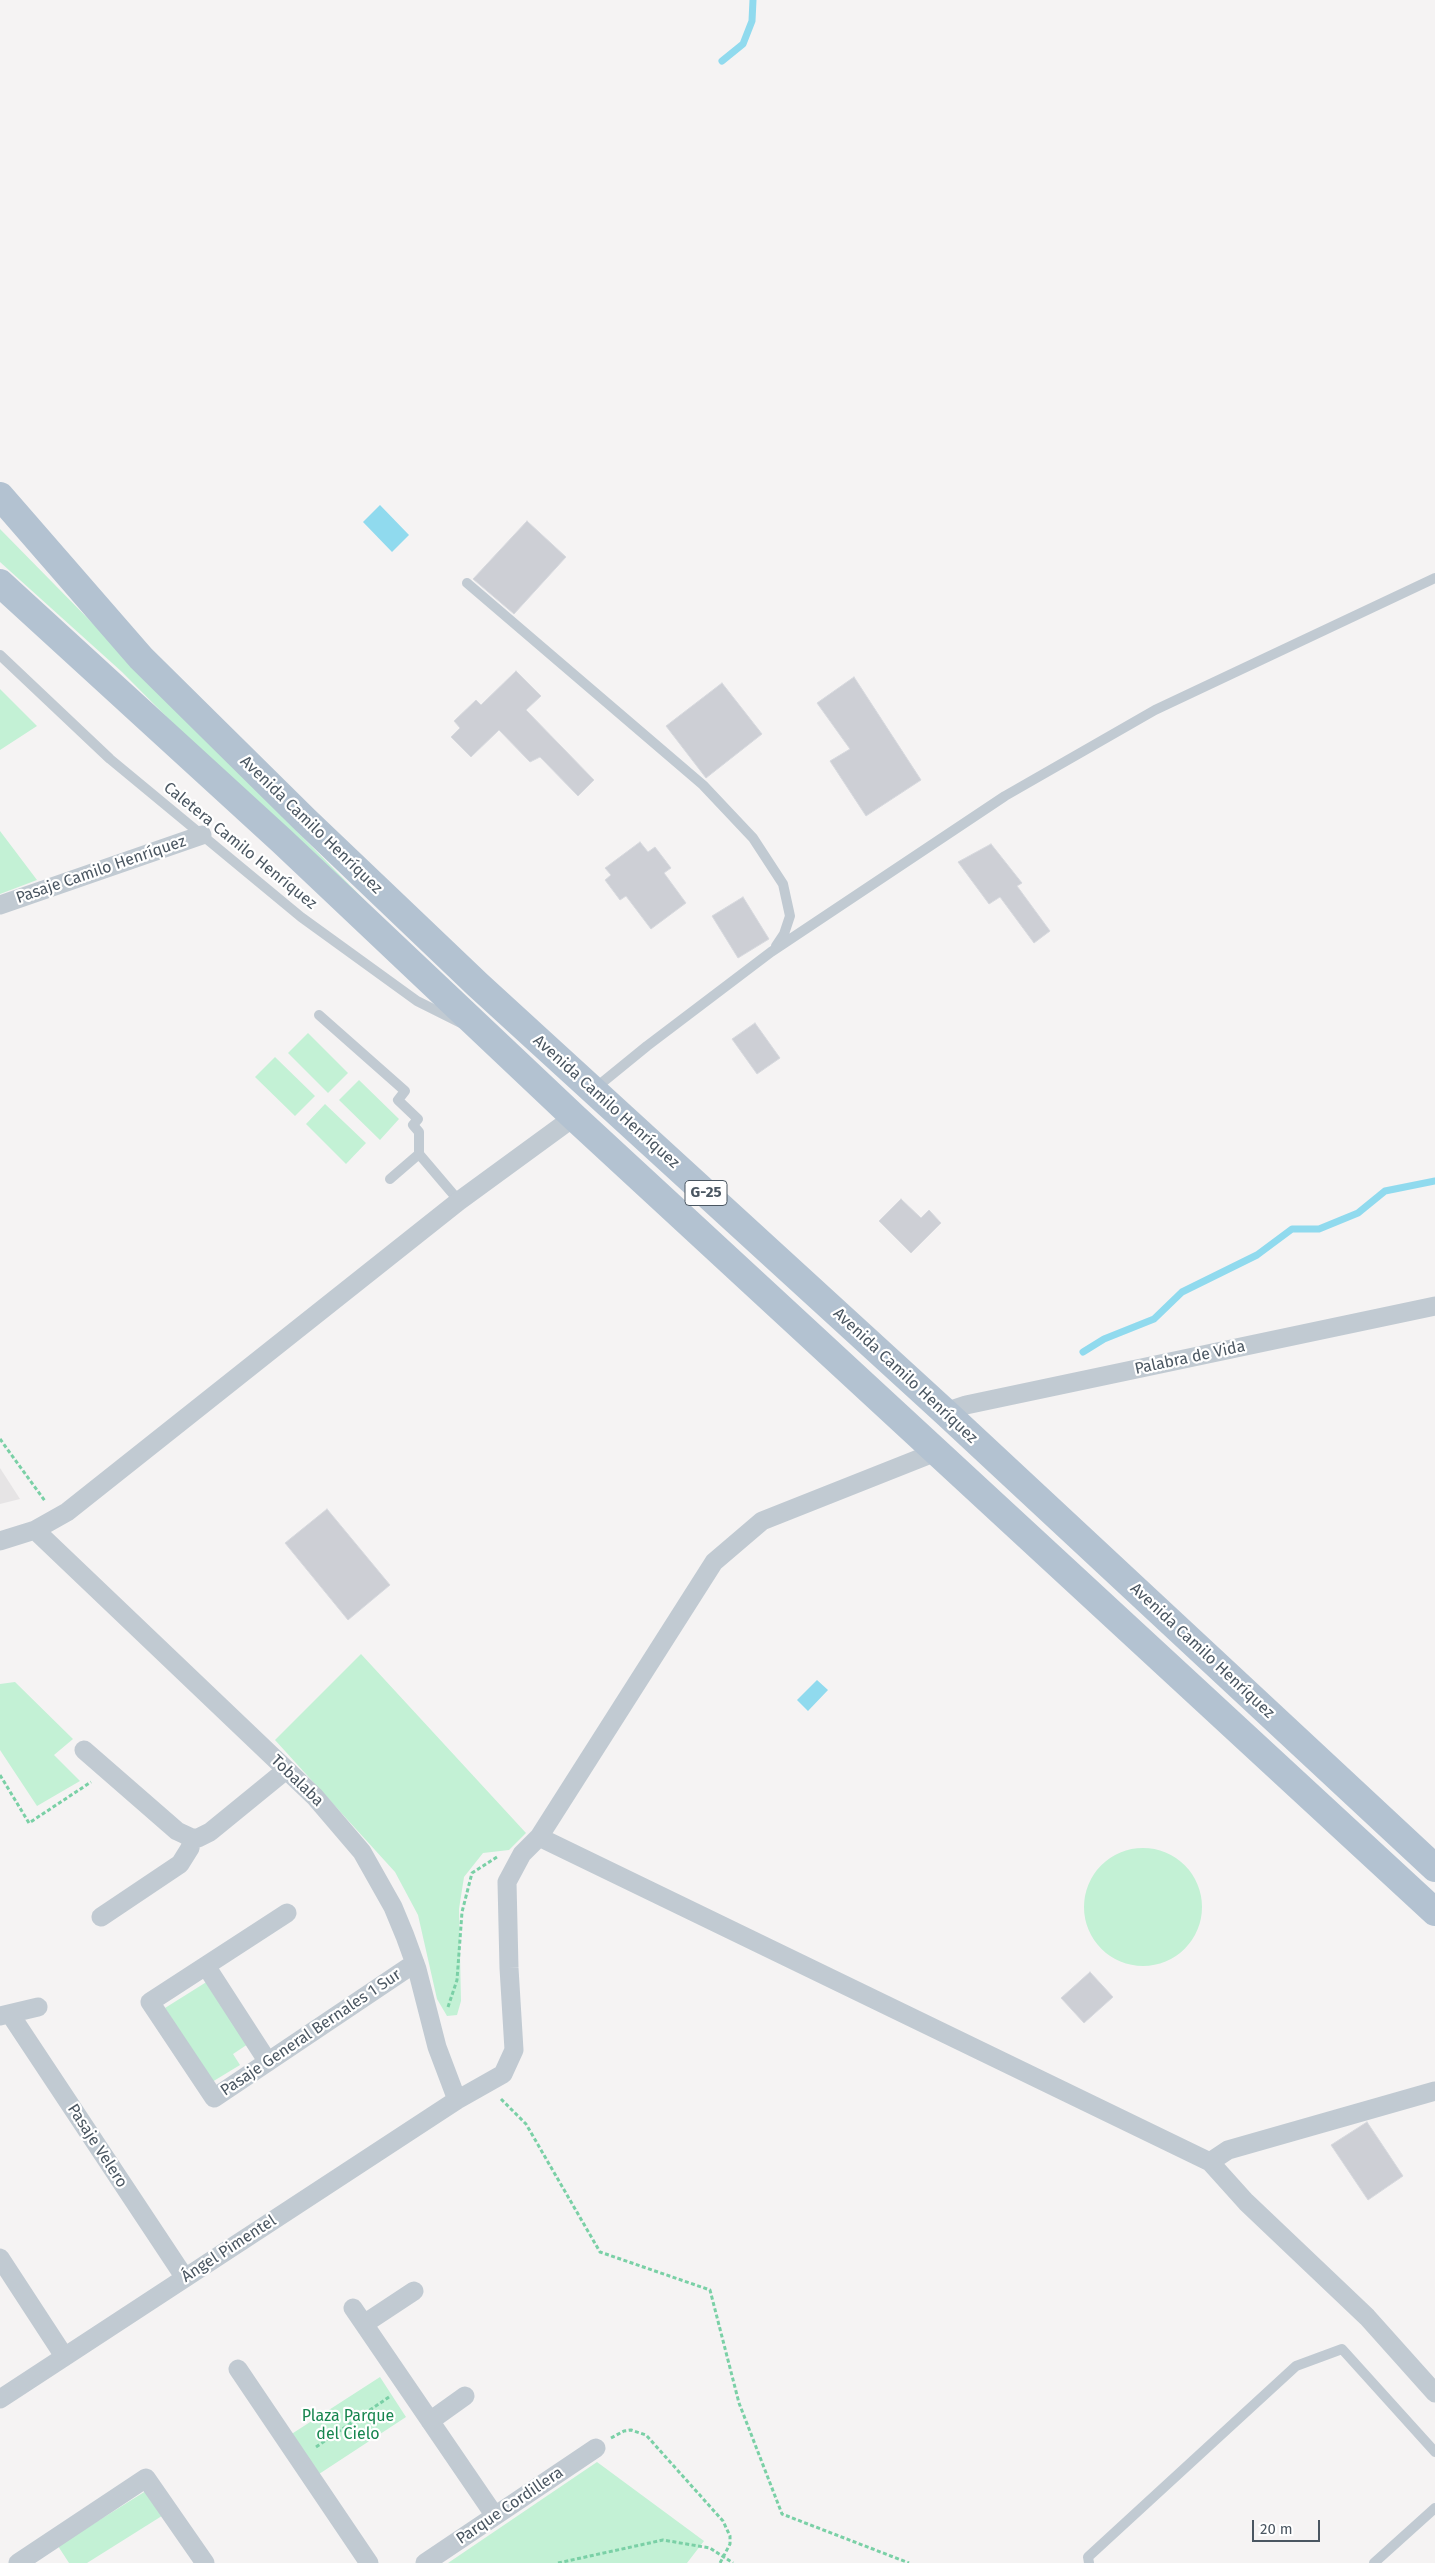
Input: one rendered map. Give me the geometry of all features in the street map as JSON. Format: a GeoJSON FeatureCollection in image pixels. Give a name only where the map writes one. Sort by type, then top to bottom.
{"type":"FeatureCollection","features":[{"type":"Feature","properties":{"kind":"main road","name":"Avenida Camilo Henríquez"},"geometry":{"type":"LineString","coordinates":[[0,496],[141,658],[312,827],[592,1091],[945,1412],[1435,1868]]}},
{"type":"Feature","properties":{"kind":"main road","name":"Avenida Camilo Henríquez"},"geometry":{"type":"LineString","coordinates":[[0,583],[275,834],[574,1117],[1435,1912]]}},
{"type":"Feature","properties":{"kind":"street","name":"Pasaje Camilo Henríquez"},"geometry":{"type":"LineString","coordinates":[[0,905],[202,835]]}},
{"type":"Feature","properties":{"kind":"street"},"geometry":{"type":"LineString","coordinates":[[0,1541],[35,1530],[64,1514],[459,1202],[574,1117]]}},
{"type":"Feature","properties":{"kind":"street","name":"Palabra de Vida"},"geometry":{"type":"LineString","coordinates":[[945,1412],[966,1405],[1435,1306]]}},
{"type":"Feature","properties":{"kind":"street","name":"Ángel Pimentel"},"geometry":{"type":"LineString","coordinates":[[0,2399],[457,2100],[503,2074],[514,2050],[509,1968],[507,1882],[522,1854],[539,1837],[714,1562],[762,1521],[936,1452]]}},
{"type":"Feature","properties":{"kind":"street","name":"Tobalaba"},"geometry":{"type":"LineString","coordinates":[[35,1530],[321,1804],[362,1852],[393,1907],[415,1963],[437,2047],[457,2100]]}},
{"type":"Feature","properties":{"kind":"street"},"geometry":{"type":"LineString","coordinates":[[84,1750],[176,1831],[192,1838],[205,1836],[286,1770]]}},
{"type":"Feature","properties":{"kind":"street"},"geometry":{"type":"LineString","coordinates":[[539,1837],[1210,2162],[1246,2202],[1367,2317],[1435,2393]]}},
{"type":"Feature","properties":{"kind":"street"},"geometry":{"type":"LineString","coordinates":[[102,1917],[180,1864],[190,1848],[192,1838]]}},
{"type":"Feature","properties":{"kind":"street","name":"Pasaje General Bernales 1 Sur"},"geometry":{"type":"LineString","coordinates":[[287,1913],[150,2002],[214,2098],[415,1963]]}},
{"type":"Feature","properties":{"kind":"street"},"geometry":{"type":"LineString","coordinates":[[206,1966],[268,2062]]}},
{"type":"Feature","properties":{"kind":"street"},"geometry":{"type":"LineString","coordinates":[[5,2015],[38,2007]]}},
{"type":"Feature","properties":{"kind":"street","name":"Pasaje Velero"},"geometry":{"type":"LineString","coordinates":[[5,2015],[184,2278]]}},
{"type":"Feature","properties":{"kind":"street"},"geometry":{"type":"LineString","coordinates":[[1210,2162],[1228,2150],[1435,2091]]}},
{"type":"Feature","properties":{"kind":"street"},"geometry":{"type":"LineString","coordinates":[[0,2258],[64,2356]]}},
{"type":"Feature","properties":{"kind":"street"},"geometry":{"type":"LineString","coordinates":[[364,2324],[414,2291]]}},
{"type":"Feature","properties":{"kind":"street"},"geometry":{"type":"LineString","coordinates":[[353,2308],[495,2516]]}},
{"type":"Feature","properties":{"kind":"street"},"geometry":{"type":"LineString","coordinates":[[238,2369],[369,2563]]}},
{"type":"Feature","properties":{"kind":"street"},"geometry":{"type":"LineString","coordinates":[[430,2420],[465,2396]]}},
{"type":"Feature","properties":{"kind":"street","name":"Parque Cordillera"},"geometry":{"type":"LineString","coordinates":[[425,2563],[596,2448]]}},
{"type":"Feature","properties":{"kind":"street"},"geometry":{"type":"LineString","coordinates":[[18,2563],[45,2556],[146,2478],[205,2563]]}},
{"type":"Feature","properties":{"kind":"lane"},"geometry":{"type":"LineString","coordinates":[[592,1091],[647,1046],[771,952],[1005,796],[1155,710],[1435,578]]}},
{"type":"Feature","properties":{"kind":"lane"},"geometry":{"type":"LineString","coordinates":[[467,583],[703,785],[753,838],[783,884],[790,916],[784,934],[771,952]]}},
{"type":"Feature","properties":{"kind":"lane","name":"Caletera Camilo Henríquez"},"geometry":{"type":"LineString","coordinates":[[0,656],[110,759],[301,917],[417,1001],[450,1020],[483,1031]]}},
{"type":"Feature","properties":{"kind":"lane"},"geometry":{"type":"LineString","coordinates":[[319,1015],[405,1091],[398,1100],[418,1119],[413,1125],[419,1132],[419,1154],[459,1202]]}},
{"type":"Feature","properties":{"kind":"lane"},"geometry":{"type":"LineString","coordinates":[[390,1179],[419,1154]]}},
{"type":"Feature","properties":{"kind":"lane"},"geometry":{"type":"LineString","coordinates":[[1089,2563],[1088,2557],[1296,2366],[1342,2349],[1435,2452]]}},
{"type":"Feature","properties":{"kind":"lane"},"geometry":{"type":"LineString","coordinates":[[1374,2563],[1435,2508]]}},
{"type":"Feature","properties":{"kind":"path"},"geometry":{"type":"LineString","coordinates":[[0,1439],[38,1493],[64,1514]]}},
{"type":"Feature","properties":{"kind":"path"},"geometry":{"type":"LineString","coordinates":[[0,1775],[29,1823],[108,1771]]}},
{"type":"Feature","properties":{"kind":"path"},"geometry":{"type":"LineString","coordinates":[[428,2016],[448,2007],[457,1980],[462,1912],[472,1873],[494,1858],[522,1854]]}},
{"type":"Feature","properties":{"kind":"path"},"geometry":{"type":"LineString","coordinates":[[485,2084],[526,2124],[600,2252],[710,2290],[739,2403],[782,2514],[909,2563]]}},
{"type":"Feature","properties":{"kind":"path"},"geometry":{"type":"LineString","coordinates":[[298,2459],[406,2386]]}},
{"type":"Feature","properties":{"kind":"path"},"geometry":{"type":"LineString","coordinates":[[596,2448],[624,2431],[639,2432],[646,2435],[723,2521],[730,2536],[730,2544],[725,2557],[720,2563]]}},
{"type":"Feature","properties":{"kind":"path"},"geometry":{"type":"LineString","coordinates":[[558,2563],[663,2540],[710,2548],[733,2563]]}},
{"type":"Feature","properties":{"kind":"shaded area"},"geometry":{"type":"Polygon","coordinates":[[[0,1468],[20,1499],[0,1504],[0,1468]]]}},
{"type":"Feature","properties":{"kind":"green space"},"geometry":{"type":"Polygon","coordinates":[[[0,529],[386,922],[281,832],[122,672],[0,562],[0,529]]]}},
{"type":"Feature","properties":{"kind":"green space"},"geometry":{"type":"Polygon","coordinates":[[[0,689],[37,726],[0,750],[0,689]]]}},
{"type":"Feature","properties":{"kind":"green space"},"geometry":{"type":"Polygon","coordinates":[[[0,831],[37,880],[0,894],[0,831]]]}},
{"type":"Feature","properties":{"kind":"green space"},"geometry":{"type":"Polygon","coordinates":[[[308,1033],[348,1073],[328,1093],[288,1053],[308,1033]]]}},
{"type":"Feature","properties":{"kind":"green space"},"geometry":{"type":"Polygon","coordinates":[[[275,1057],[315,1096],[295,1116],[255,1077],[275,1057]]]}},
{"type":"Feature","properties":{"kind":"green space"},"geometry":{"type":"Polygon","coordinates":[[[359,1080],[399,1119],[380,1140],[339,1100],[359,1080]]]}},
{"type":"Feature","properties":{"kind":"green space"},"geometry":{"type":"Polygon","coordinates":[[[325,1104],[366,1143],[346,1164],[306,1124],[325,1104]]]}},
{"type":"Feature","properties":{"kind":"green space"},"geometry":{"type":"Polygon","coordinates":[[[361,1654],[526,1833],[509,1850],[483,1853],[464,1877],[459,1909],[461,2001],[457,2015],[447,2016],[437,1999],[418,1915],[395,1872],[275,1740],[361,1654]]]}},
{"type":"Feature","properties":{"kind":"green space"},"geometry":{"type":"Polygon","coordinates":[[[15,1682],[73,1739],[54,1755],[80,1781],[37,1806],[0,1750],[0,1684],[15,1682]]]}},
{"type":"Feature","properties":{"kind":"green space"},"geometry":{"type":"Polygon","coordinates":[[[1143,1848],[1155,1849],[1166,1853],[1185,1865],[1197,1884],[1201,1895],[1201,1919],[1197,1930],[1185,1949],[1166,1961],[1155,1965],[1143,1966],[1131,1965],[1120,1961],[1101,1949],[1089,1930],[1085,1919],[1084,1907],[1085,1895],[1089,1884],[1101,1865],[1120,1853],[1131,1849],[1143,1848]]]}},
{"type":"Feature","properties":{"kind":"green space"},"geometry":{"type":"Polygon","coordinates":[[[208,1981],[248,2044],[233,2054],[240,2065],[212,2082],[165,2008],[208,1981]]]}},
{"type":"Feature","properties":{"kind":"green space","name":"Plaza Parque del Cielo"},"geometry":{"type":"Polygon","coordinates":[[[380,2377],[406,2417],[316,2476],[290,2435],[380,2377]]]}},
{"type":"Feature","properties":{"kind":"green space"},"geometry":{"type":"Polygon","coordinates":[[[597,2462],[704,2541],[687,2563],[448,2563],[597,2462]]]}},
{"type":"Feature","properties":{"kind":"green space"},"geometry":{"type":"Polygon","coordinates":[[[149,2489],[165,2514],[87,2563],[69,2563],[58,2546],[149,2489]]]}},
{"type":"Feature","properties":{"kind":"water"},"geometry":{"type":"Polygon","coordinates":[[[380,505],[409,535],[392,552],[363,522],[380,505]]]}},
{"type":"Feature","properties":{"kind":"water"},"geometry":{"type":"Polygon","coordinates":[[[817,1680],[828,1690],[808,1711],[797,1700],[817,1680]]]}},
{"type":"Feature","properties":{"kind":"building"},"geometry":{"type":"Polygon","coordinates":[[[527,521],[566,557],[514,614],[473,579],[527,521]]]}},
{"type":"Feature","properties":{"kind":"building"},"geometry":{"type":"Polygon","coordinates":[[[516,671],[541,696],[526,710],[594,780],[578,796],[540,757],[530,762],[499,730],[471,757],[451,737],[460,728],[454,721],[476,700],[481,705],[516,671]]]}},
{"type":"Feature","properties":{"kind":"building"},"geometry":{"type":"Polygon","coordinates":[[[854,677],[921,780],[866,816],[830,761],[850,749],[817,703],[854,677]]]}},
{"type":"Feature","properties":{"kind":"building"},"geometry":{"type":"Polygon","coordinates":[[[722,683],[762,734],[706,778],[666,726],[722,683]]]}},
{"type":"Feature","properties":{"kind":"building"},"geometry":{"type":"Polygon","coordinates":[[[640,842],[648,852],[655,847],[671,868],[664,873],[686,903],[651,929],[626,896],[620,900],[605,880],[611,875],[605,868],[640,842]]]}},
{"type":"Feature","properties":{"kind":"building"},"geometry":{"type":"Polygon","coordinates":[[[991,844],[1022,883],[1017,886],[1050,931],[1034,943],[1000,897],[989,904],[958,862],[991,844]]]}},
{"type":"Feature","properties":{"kind":"building"},"geometry":{"type":"Polygon","coordinates":[[[743,897],[769,939],[738,958],[712,916],[743,897]]]}},
{"type":"Feature","properties":{"kind":"building"},"geometry":{"type":"Polygon","coordinates":[[[755,1023],[780,1058],[757,1074],[732,1039],[755,1023]]]}},
{"type":"Feature","properties":{"kind":"building"},"geometry":{"type":"Polygon","coordinates":[[[901,1199],[921,1218],[929,1210],[941,1223],[911,1253],[879,1221],[901,1199]]]}},
{"type":"Feature","properties":{"kind":"building"},"geometry":{"type":"Polygon","coordinates":[[[327,1509],[390,1585],[348,1620],[285,1543],[327,1509]]]}},
{"type":"Feature","properties":{"kind":"building"},"geometry":{"type":"Polygon","coordinates":[[[1090,1972],[1113,1997],[1084,2023],[1061,1998],[1090,1972]]]}},
{"type":"Feature","properties":{"kind":"building"},"geometry":{"type":"Polygon","coordinates":[[[1367,2122],[1403,2176],[1368,2200],[1331,2145],[1367,2122]]]}},
{"type":"Feature","properties":{"kind":"waterway"},"geometry":{"type":"LineString","coordinates":[[722,61],[743,44],[752,21],[753,0]]}},
{"type":"Feature","properties":{"kind":"waterway"},"geometry":{"type":"LineString","coordinates":[[1083,1352],[1104,1339],[1154,1319],[1182,1292],[1257,1255],[1292,1229],[1319,1229],[1358,1213],[1385,1191],[1435,1181]]}}]}
